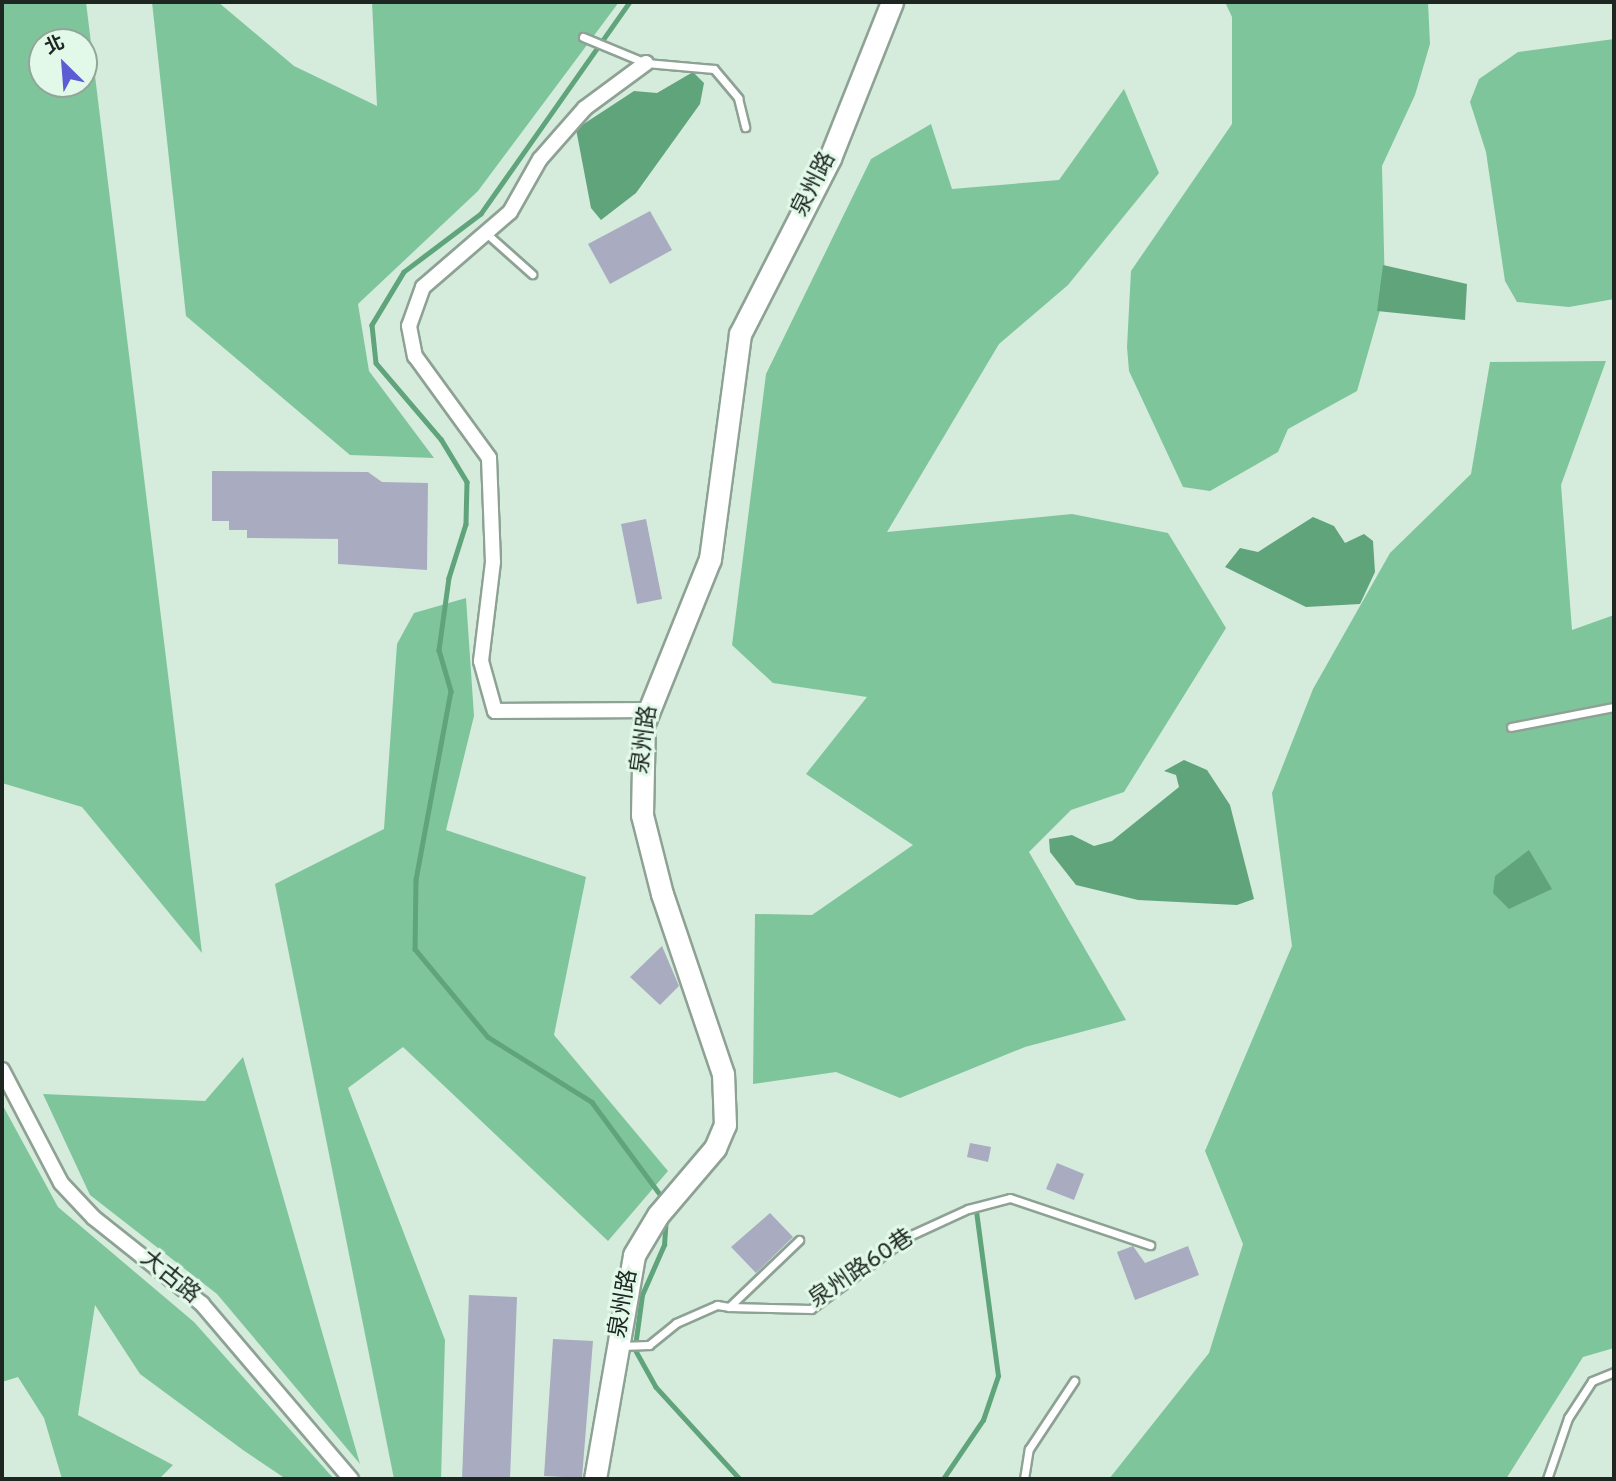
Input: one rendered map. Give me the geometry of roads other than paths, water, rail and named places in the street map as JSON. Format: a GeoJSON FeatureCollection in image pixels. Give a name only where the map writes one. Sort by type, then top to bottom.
{"type":"FeatureCollection","features":[{"type":"Feature","properties":{"kind":"street","name":"泉州路"},"geometry":{"type":"LineString","coordinates":[[595,1479],[634,1255],[658,1215],[715,1148],[725,1125],[717,1050],[662,894],[642,815],[639,766],[648,710],[710,559],[740,334],[830,158],[892,2]]}},
{"type":"Feature","properties":{"kind":"street"},"geometry":{"type":"LineString","coordinates":[[646,64],[586,108],[540,159],[510,212],[423,287],[409,326],[415,356],[489,458],[493,562],[481,661],[495,711],[648,710]]}},
{"type":"Feature","properties":{"kind":"street","name":"大古路"},"geometry":{"type":"LineString","coordinates":[[2,1070],[61,1183],[94,1218],[202,1304],[351,1479]]}},
{"type":"Feature","properties":{"kind":"lane"},"geometry":{"type":"LineString","coordinates":[[583,37],[646,64],[714,69],[738,99],[745,127]]}},
{"type":"Feature","properties":{"kind":"lane"},"geometry":{"type":"LineString","coordinates":[[485,233],[533,274]]}},
{"type":"Feature","properties":{"kind":"lane"},"geometry":{"type":"LineString","coordinates":[[1511,727],[1614,707]]}},
{"type":"Feature","properties":{"kind":"lane","name":"泉州路60巷"},"geometry":{"type":"LineString","coordinates":[[617,1346],[649,1345],[676,1324],[717,1306],[811,1309],[909,1236],[968,1209],[1010,1198],[1150,1245]]}},
{"type":"Feature","properties":{"kind":"lane","name":"泉州路60巷"},"geometry":{"type":"LineString","coordinates":[[729,1307],[799,1240]]}},
{"type":"Feature","properties":{"kind":"lane"},"geometry":{"type":"LineString","coordinates":[[1547,1479],[1567,1418],[1592,1381],[1614,1373]]}},
{"type":"Feature","properties":{"kind":"lane"},"geometry":{"type":"LineString","coordinates":[[1024,1479],[1029,1449],[1074,1381]]}},
{"type":"Feature","properties":{"kind":"waterway"},"geometry":{"type":"LineString","coordinates":[[630,2],[481,214],[404,272],[372,325],[376,363],[441,439],[467,482],[466,524],[449,578],[439,650],[451,691],[416,880],[415,949],[488,1037],[592,1102],[659,1193]]}},
{"type":"Feature","properties":{"kind":"waterway"},"geometry":{"type":"LineString","coordinates":[[943,1479],[983,1420],[998,1376],[976,1211]]}},
{"type":"Feature","properties":{"kind":"waterway"},"geometry":{"type":"LineString","coordinates":[[636,1339],[642,1295],[664,1245],[666,1218]]}},
{"type":"Feature","properties":{"kind":"waterway"},"geometry":{"type":"LineString","coordinates":[[636,1351],[656,1387],[740,1479]]}}]}
